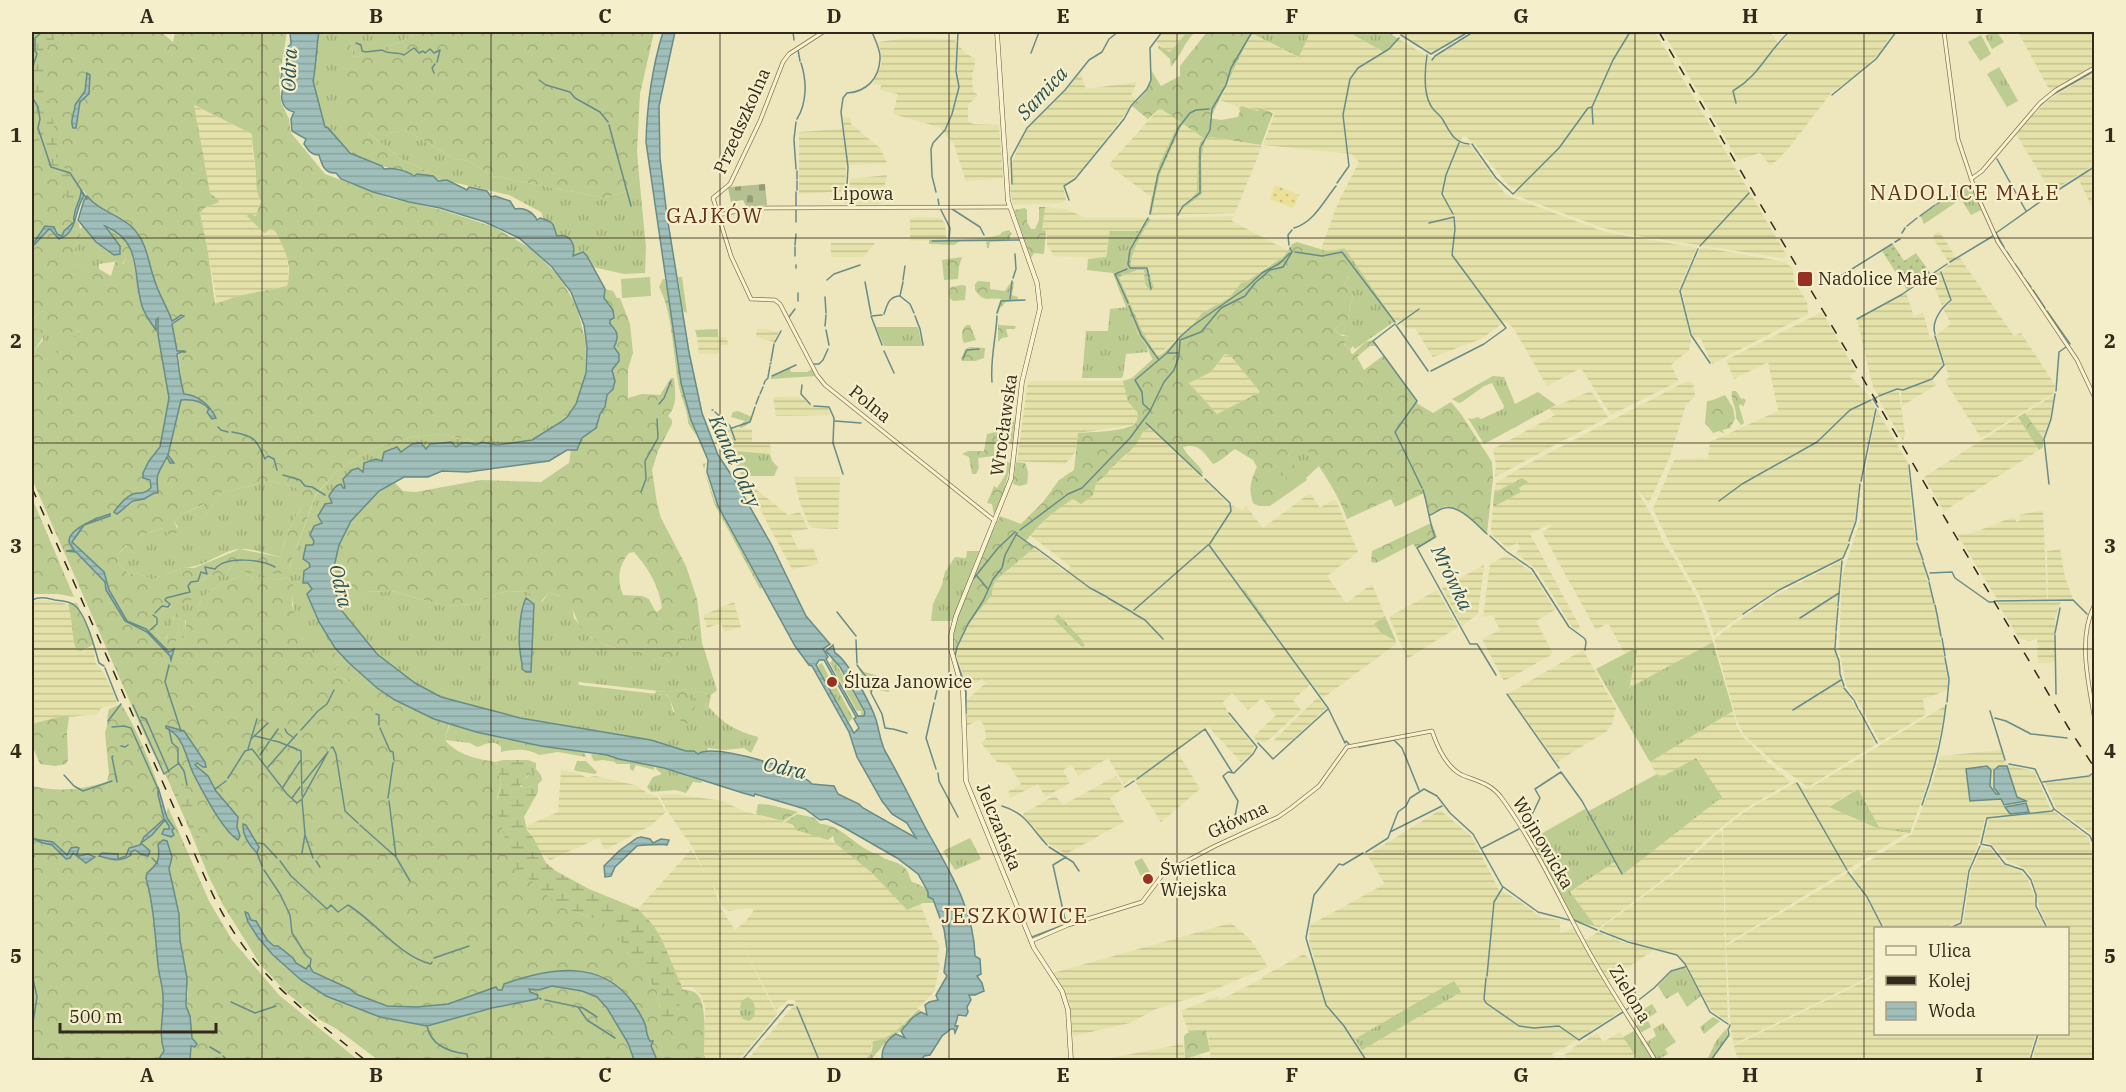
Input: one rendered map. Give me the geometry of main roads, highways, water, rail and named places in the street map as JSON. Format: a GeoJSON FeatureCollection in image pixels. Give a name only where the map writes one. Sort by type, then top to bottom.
{"type":"FeatureCollection","features":[{"type":"Feature","properties":{"kind":"main road","name":"Wrocławska"},"geometry":{"type":"LineString","coordinates":[[951,640],[956,616],[1011,479],[1022,382],[1039,314],[1040,297],[1037,283],[1010,207],[997,32]]}},
{"type":"Feature","properties":{"kind":"main road","name":"Jelczańska"},"geometry":{"type":"LineString","coordinates":[[951,640],[951,650],[963,692],[966,781],[1031,941],[1062,991],[1066,1002],[1071,1060]]}},
{"type":"Feature","properties":{"kind":"water","name":"Odra"},"geometry":{"type":"Polygon","coordinates":[[[290,32],[319,32],[313,81],[325,127],[350,153],[382,166],[384,169],[400,170],[414,176],[417,174],[433,176],[438,181],[447,180],[467,190],[469,187],[487,191],[491,197],[495,196],[510,201],[515,209],[528,211],[537,220],[540,218],[549,221],[553,224],[557,236],[569,238],[573,244],[573,256],[583,252],[587,256],[605,289],[604,298],[613,310],[614,318],[610,320],[610,324],[617,334],[614,347],[619,354],[619,361],[612,370],[615,381],[613,389],[607,395],[605,407],[600,414],[596,428],[582,438],[577,450],[567,450],[549,461],[468,472],[442,471],[428,477],[404,477],[379,491],[351,521],[339,545],[333,571],[335,591],[342,611],[377,654],[415,683],[441,697],[520,718],[651,740],[698,754],[711,751],[720,752],[757,759],[763,763],[780,764],[783,768],[805,778],[812,784],[834,786],[838,794],[916,838],[907,823],[892,814],[882,801],[857,757],[849,732],[812,666],[795,646],[718,506],[707,472],[708,460],[691,420],[681,383],[646,142],[651,86],[659,46],[663,32],[675,32],[659,106],[660,158],[689,352],[702,413],[718,455],[771,544],[806,616],[830,644],[823,649],[828,657],[826,659],[858,716],[864,716],[865,712],[840,667],[826,651],[833,645],[835,653],[851,671],[867,699],[876,719],[885,751],[950,872],[964,904],[970,921],[975,956],[980,959],[981,974],[977,976],[984,991],[969,995],[971,1000],[967,1007],[968,1012],[966,1016],[958,1015],[955,1026],[958,1026],[955,1033],[954,1029],[951,1029],[942,1036],[930,1055],[924,1056],[922,1060],[884,1060],[882,1057],[884,1047],[890,1038],[896,1034],[905,1038],[901,1031],[913,1017],[921,1012],[927,1015],[925,1005],[938,1000],[936,995],[947,976],[944,972],[947,950],[944,929],[933,899],[928,897],[928,892],[918,874],[897,858],[827,819],[820,820],[805,809],[755,794],[754,796],[743,793],[664,768],[607,755],[541,746],[476,732],[434,719],[395,700],[377,688],[335,648],[319,622],[307,594],[312,589],[308,583],[303,583],[304,571],[310,567],[309,563],[303,559],[306,545],[313,545],[314,541],[310,535],[314,526],[322,523],[318,516],[325,504],[332,503],[329,496],[334,488],[341,484],[345,488],[343,479],[352,470],[358,468],[363,472],[364,463],[376,459],[382,461],[384,452],[397,447],[401,452],[412,444],[421,443],[426,449],[430,444],[451,442],[456,447],[466,443],[476,445],[482,442],[497,445],[532,440],[561,422],[576,404],[586,373],[587,347],[584,325],[571,292],[552,267],[519,238],[485,222],[440,208],[373,192],[326,170],[319,155],[312,153],[304,144],[306,139],[292,131],[291,119],[294,112],[284,106],[282,94],[284,86],[290,85],[281,79],[282,71],[285,67],[289,67],[285,51],[291,44],[290,32]],[[819,660],[816,665],[854,733],[859,728],[854,719],[856,717],[824,660],[819,660]]]}},
{"type":"Feature","properties":{"kind":"water"},"geometry":{"type":"Polygon","coordinates":[[[87,73],[90,75],[89,94],[80,102],[76,128],[73,128],[75,105],[85,91],[87,73]]]}},
{"type":"Feature","properties":{"kind":"water"},"geometry":{"type":"Polygon","coordinates":[[[81,191],[84,196],[73,226],[70,232],[59,239],[49,229],[32,247],[45,226],[54,227],[57,234],[62,236],[74,222],[81,191]]]}},
{"type":"Feature","properties":{"kind":"water"},"geometry":{"type":"Polygon","coordinates":[[[87,196],[97,205],[127,223],[138,234],[172,321],[181,315],[184,316],[172,324],[177,351],[186,352],[177,354],[184,394],[194,396],[203,402],[210,409],[216,418],[212,419],[207,412],[209,409],[200,402],[181,400],[168,455],[174,463],[170,463],[167,457],[158,474],[158,493],[133,501],[117,514],[114,512],[127,497],[151,488],[150,480],[143,478],[143,473],[160,447],[169,398],[158,335],[158,318],[156,330],[142,306],[131,250],[117,233],[105,226],[120,246],[120,254],[114,255],[96,242],[78,220],[87,196]]]}},
{"type":"Feature","properties":{"kind":"water"},"geometry":{"type":"Polygon","coordinates":[[[110,514],[110,516],[84,525],[72,542],[104,572],[109,590],[127,621],[146,629],[169,652],[174,649],[171,660],[170,656],[147,632],[125,621],[106,590],[105,582],[76,552],[66,551],[74,550],[69,542],[74,532],[85,524],[110,514]]]}},
{"type":"Feature","properties":{"kind":"water"},"geometry":{"type":"Polygon","coordinates":[[[526,598],[534,604],[531,672],[522,669],[519,645],[521,616],[526,598]]]}},
{"type":"Feature","properties":{"kind":"water"},"geometry":{"type":"Polygon","coordinates":[[[166,726],[184,731],[205,762],[206,767],[197,763],[195,765],[208,776],[216,791],[238,817],[237,827],[240,836],[238,840],[213,810],[194,775],[181,742],[166,726]]]}},
{"type":"Feature","properties":{"kind":"water"},"geometry":{"type":"Polygon","coordinates":[[[1987,766],[1991,770],[1990,786],[1996,794],[1999,794],[1994,788],[1994,770],[1999,766],[2007,766],[2017,797],[2026,801],[2004,805],[2001,799],[1970,801],[1966,769],[1987,766]]]}},
{"type":"Feature","properties":{"kind":"water"},"geometry":{"type":"Polygon","coordinates":[[[158,787],[167,818],[174,828],[172,831],[174,835],[171,837],[162,834],[164,829],[169,829],[165,820],[152,835],[141,843],[144,837],[164,819],[158,787]]]}},
{"type":"Feature","properties":{"kind":"water"},"geometry":{"type":"Polygon","coordinates":[[[2026,803],[2029,812],[2010,814],[2005,807],[2026,803]]]}},
{"type":"Feature","properties":{"kind":"water"},"geometry":{"type":"Polygon","coordinates":[[[243,824],[246,825],[259,847],[257,853],[247,840],[243,824]]]}},
{"type":"Feature","properties":{"kind":"water"},"geometry":{"type":"Polygon","coordinates":[[[641,837],[650,839],[653,843],[661,839],[669,840],[667,845],[637,846],[615,867],[611,876],[605,877],[604,866],[619,851],[641,837]]]}},
{"type":"Feature","properties":{"kind":"water"},"geometry":{"type":"Polygon","coordinates":[[[34,839],[53,842],[67,855],[71,848],[76,847],[79,848],[77,854],[79,856],[88,854],[95,857],[86,863],[73,853],[70,858],[66,859],[52,845],[34,839]]]}},
{"type":"Feature","properties":{"kind":"water"},"geometry":{"type":"Polygon","coordinates":[[[163,840],[167,841],[172,857],[169,869],[179,914],[180,940],[187,978],[186,1006],[190,1016],[192,1038],[197,1044],[195,1047],[191,1046],[190,1060],[161,1060],[160,1057],[164,1051],[161,1031],[163,993],[153,910],[146,878],[147,873],[158,860],[158,844],[163,840]]]}},
{"type":"Feature","properties":{"kind":"water"},"geometry":{"type":"Polygon","coordinates":[[[141,843],[150,851],[148,856],[135,850],[131,852],[131,855],[119,860],[99,856],[102,853],[118,854],[118,859],[126,856],[129,848],[141,843]]]}},
{"type":"Feature","properties":{"kind":"water"},"geometry":{"type":"Polygon","coordinates":[[[245,912],[251,920],[256,921],[267,940],[274,946],[278,946],[296,963],[306,969],[309,965],[313,972],[356,994],[387,1006],[417,1007],[448,1004],[496,987],[502,990],[504,984],[539,974],[556,971],[590,973],[606,979],[620,989],[633,1003],[644,1021],[650,1041],[653,1041],[651,1046],[657,1060],[634,1060],[628,1043],[607,1008],[597,997],[582,991],[552,986],[539,990],[529,989],[530,992],[538,995],[537,999],[492,1008],[427,1026],[380,1017],[326,996],[301,980],[272,954],[257,936],[245,912]]]}},
{"type":"Feature","properties":{"kind":"waterway"},"geometry":{"type":"LineString","coordinates":[[32,69],[37,54],[35,38],[42,32]]}},
{"type":"Feature","properties":{"kind":"waterway"},"geometry":{"type":"LineString","coordinates":[[793,32],[794,40]]}},
{"type":"Feature","properties":{"kind":"waterway"},"geometry":{"type":"LineString","coordinates":[[846,202],[848,167],[841,112],[843,98],[847,93],[866,87],[877,73],[880,56],[872,32]]}},
{"type":"Feature","properties":{"kind":"waterway"},"geometry":{"type":"LineString","coordinates":[[936,192],[932,176],[931,149],[933,143],[945,130],[959,87],[956,71],[958,32]]}},
{"type":"Feature","properties":{"kind":"waterway"},"geometry":{"type":"LineString","coordinates":[[1031,53],[1039,32]]}},
{"type":"Feature","properties":{"kind":"waterway","name":"Samica"},"geometry":{"type":"LineString","coordinates":[[1012,184],[1011,158],[1027,128],[1065,90],[1089,60],[1102,52],[1109,39],[1118,32]]}},
{"type":"Feature","properties":{"kind":"waterway"},"geometry":{"type":"LineString","coordinates":[[1069,200],[1064,186],[1075,179],[1124,119],[1131,106],[1147,89],[1151,80],[1150,48],[1162,32]]}},
{"type":"Feature","properties":{"kind":"waterway"},"geometry":{"type":"LineString","coordinates":[[1178,215],[1183,206],[1200,193],[1200,148],[1210,130],[1212,109],[1226,85],[1231,68],[1252,32]]}},
{"type":"Feature","properties":{"kind":"waterway"},"geometry":{"type":"LineString","coordinates":[[1387,32],[1392,34]]}},
{"type":"Feature","properties":{"kind":"waterway"},"geometry":{"type":"LineString","coordinates":[[1432,60],[1473,32]]}},
{"type":"Feature","properties":{"kind":"waterway"},"geometry":{"type":"LineString","coordinates":[[1472,144],[1496,178],[1513,194],[1559,148],[1588,108],[1592,107],[1613,60],[1630,32]]}},
{"type":"Feature","properties":{"kind":"waterway"},"geometry":{"type":"LineString","coordinates":[[1736,103],[1733,91],[1750,78],[1789,32]]}},
{"type":"Feature","properties":{"kind":"waterway"},"geometry":{"type":"LineString","coordinates":[[1832,95],[1876,59],[1896,32]]}},
{"type":"Feature","properties":{"kind":"waterway"},"geometry":{"type":"LineString","coordinates":[[1401,35],[1431,54],[1465,34]]}},
{"type":"Feature","properties":{"kind":"waterway","name":"Mrówka"},"geometry":{"type":"LineString","coordinates":[[1337,183],[1349,166],[1343,115],[1350,79],[1358,68],[1389,49],[1399,38]]}},
{"type":"Feature","properties":{"kind":"waterway"},"geometry":{"type":"LineString","coordinates":[[356,43],[361,45],[362,51],[366,52],[382,50],[404,55],[414,48],[419,53],[423,51],[425,53],[430,49],[434,53],[440,50],[437,62]]}},
{"type":"Feature","properties":{"kind":"waterway"},"geometry":{"type":"LineString","coordinates":[[798,50],[800,61]]}},
{"type":"Feature","properties":{"kind":"waterway"},"geometry":{"type":"LineString","coordinates":[[1427,55],[1425,81],[1428,101],[1453,136],[1460,142],[1469,144]]}},
{"type":"Feature","properties":{"kind":"waterway"},"geometry":{"type":"LineString","coordinates":[[797,119],[803,106],[805,92],[801,63]]}},
{"type":"Feature","properties":{"kind":"waterway"},"geometry":{"type":"LineString","coordinates":[[434,73],[432,68],[435,64]]}},
{"type":"Feature","properties":{"kind":"waterway"},"geometry":{"type":"LineString","coordinates":[[2036,109],[2052,95],[2094,71]]}},
{"type":"Feature","properties":{"kind":"waterway"},"geometry":{"type":"LineString","coordinates":[[539,80],[546,85],[570,92],[575,98],[600,112],[608,122]]}},
{"type":"Feature","properties":{"kind":"waterway"},"geometry":{"type":"LineString","coordinates":[[32,84],[32,97],[38,107],[40,119],[38,128],[51,167],[70,173],[87,199]]}},
{"type":"Feature","properties":{"kind":"waterway"},"geometry":{"type":"LineString","coordinates":[[1592,107],[1593,124]]}},
{"type":"Feature","properties":{"kind":"waterway"},"geometry":{"type":"LineString","coordinates":[[1150,214],[1158,174],[1179,127],[1190,113],[1209,109]]}},
{"type":"Feature","properties":{"kind":"waterway"},"geometry":{"type":"LineString","coordinates":[[794,139],[796,122]]}},
{"type":"Feature","properties":{"kind":"waterway"},"geometry":{"type":"LineString","coordinates":[[609,125],[631,206]]}},
{"type":"Feature","properties":{"kind":"waterway"},"geometry":{"type":"LineString","coordinates":[[794,140],[796,169]]}},
{"type":"Feature","properties":{"kind":"waterway"},"geometry":{"type":"LineString","coordinates":[[1453,214],[1442,194],[1446,175],[1459,143]]}},
{"type":"Feature","properties":{"kind":"waterway"},"geometry":{"type":"LineString","coordinates":[[1997,159],[2026,211]]}},
{"type":"Feature","properties":{"kind":"waterway"},"geometry":{"type":"LineString","coordinates":[[2004,247],[1996,233],[2094,167]]}},
{"type":"Feature","properties":{"kind":"waterway"},"geometry":{"type":"LineString","coordinates":[[797,171],[797,179]]}},
{"type":"Feature","properties":{"kind":"waterway"},"geometry":{"type":"LineString","coordinates":[[797,181],[797,190]]}},
{"type":"Feature","properties":{"kind":"waterway","name":"Mrówka"},"geometry":{"type":"LineString","coordinates":[[1294,228],[1313,216],[1336,186]]}},
{"type":"Feature","properties":{"kind":"waterway"},"geometry":{"type":"LineString","coordinates":[[1951,195],[1969,186]]}},
{"type":"Feature","properties":{"kind":"waterway"},"geometry":{"type":"LineString","coordinates":[[796,192],[796,206]]}},
{"type":"Feature","properties":{"kind":"waterway"},"geometry":{"type":"LineString","coordinates":[[1700,246],[1749,193]]}},
{"type":"Feature","properties":{"kind":"waterway"},"geometry":{"type":"LineString","coordinates":[[1946,198],[1950,196]]}},
{"type":"Feature","properties":{"kind":"waterway"},"geometry":{"type":"LineString","coordinates":[[938,199],[939,205]]}},
{"type":"Feature","properties":{"kind":"waterway"},"geometry":{"type":"LineString","coordinates":[[1937,204],[1944,199]]}},
{"type":"Feature","properties":{"kind":"waterway"},"geometry":{"type":"LineString","coordinates":[[1920,216],[1935,205]]}},
{"type":"Feature","properties":{"kind":"waterway"},"geometry":{"type":"LineString","coordinates":[[940,208],[950,228],[949,239]]}},
{"type":"Feature","properties":{"kind":"waterway"},"geometry":{"type":"LineString","coordinates":[[952,209],[980,227],[984,235]]}},
{"type":"Feature","properties":{"kind":"waterway"},"geometry":{"type":"LineString","coordinates":[[796,210],[796,222]]}},
{"type":"Feature","properties":{"kind":"waterway"},"geometry":{"type":"LineString","coordinates":[[1429,223],[1454,217],[1452,255],[1506,328],[1484,344],[1431,371]]}},
{"type":"Feature","properties":{"kind":"waterway"},"geometry":{"type":"LineString","coordinates":[[1148,218],[1130,250],[1128,264],[1130,268],[1147,268],[1149,277]]}},
{"type":"Feature","properties":{"kind":"waterway"},"geometry":{"type":"LineString","coordinates":[[1907,226],[1917,218]]}},
{"type":"Feature","properties":{"kind":"waterway"},"geometry":{"type":"LineString","coordinates":[[1902,233],[1905,228]]}},
{"type":"Feature","properties":{"kind":"waterway","name":"Mrówka"},"geometry":{"type":"LineString","coordinates":[[1289,245],[1288,235],[1292,230]]}},
{"type":"Feature","properties":{"kind":"waterway"},"geometry":{"type":"LineString","coordinates":[[795,245],[796,234]]}},
{"type":"Feature","properties":{"kind":"waterway"},"geometry":{"type":"LineString","coordinates":[[1950,262],[1993,236]]}},
{"type":"Feature","properties":{"kind":"waterway"},"geometry":{"type":"LineString","coordinates":[[1895,242],[1900,239]]}},
{"type":"Feature","properties":{"kind":"waterway"},"geometry":{"type":"LineString","coordinates":[[932,241],[1020,240]]}},
{"type":"Feature","properties":{"kind":"waterway"},"geometry":{"type":"LineString","coordinates":[[1836,279],[1892,244]]}},
{"type":"Feature","properties":{"kind":"waterway"},"geometry":{"type":"LineString","coordinates":[[795,247],[795,256]]}},
{"type":"Feature","properties":{"kind":"waterway"},"geometry":{"type":"LineString","coordinates":[[1020,530],[1068,494],[1082,488],[1130,438],[1150,411],[1164,382],[1174,370],[1179,356],[1180,340],[1201,332],[1221,308],[1245,296],[1255,283],[1270,270],[1283,267],[1292,252],[1290,248]]}},
{"type":"Feature","properties":{"kind":"waterway"},"geometry":{"type":"LineString","coordinates":[[1698,249],[1680,291],[1691,335],[1710,363]]}},
{"type":"Feature","properties":{"kind":"waterway","name":"Mrówka"},"geometry":{"type":"LineString","coordinates":[[1295,252],[1322,256],[1342,252],[1395,322]]}},
{"type":"Feature","properties":{"kind":"waterway"},"geometry":{"type":"LineString","coordinates":[[2007,252],[2012,260]]}},
{"type":"Feature","properties":{"kind":"waterway"},"geometry":{"type":"LineString","coordinates":[[1167,353],[1191,327],[1246,288],[1262,273],[1280,263],[1290,253]]}},
{"type":"Feature","properties":{"kind":"waterway"},"geometry":{"type":"LineString","coordinates":[[1013,278],[1016,269],[1015,254]]}},
{"type":"Feature","properties":{"kind":"waterway"},"geometry":{"type":"LineString","coordinates":[[1857,319],[1901,295],[1947,264]]}},
{"type":"Feature","properties":{"kind":"waterway"},"geometry":{"type":"LineString","coordinates":[[2015,264],[2022,274]]}},
{"type":"Feature","properties":{"kind":"waterway"},"geometry":{"type":"LineString","coordinates":[[827,280],[834,274],[860,265]]}},
{"type":"Feature","properties":{"kind":"waterway"},"geometry":{"type":"LineString","coordinates":[[903,280],[905,266]]}},
{"type":"Feature","properties":{"kind":"waterway"},"geometry":{"type":"LineString","coordinates":[[1127,269],[1115,274],[1128,303]]}},
{"type":"Feature","properties":{"kind":"waterway"},"geometry":{"type":"LineString","coordinates":[[1935,334],[1934,325],[1938,316],[1951,300],[1941,272]]}},
{"type":"Feature","properties":{"kind":"waterway"},"geometry":{"type":"LineString","coordinates":[[2024,278],[2031,287]]}},
{"type":"Feature","properties":{"kind":"waterway"},"geometry":{"type":"LineString","coordinates":[[1149,279],[1151,289]]}},
{"type":"Feature","properties":{"kind":"waterway"},"geometry":{"type":"LineString","coordinates":[[1010,299],[1012,281]]}},
{"type":"Feature","properties":{"kind":"waterway"},"geometry":{"type":"LineString","coordinates":[[865,282],[871,314]]}},
{"type":"Feature","properties":{"kind":"waterway"},"geometry":{"type":"LineString","coordinates":[[903,282],[900,296],[910,304],[914,313]]}},
{"type":"Feature","properties":{"kind":"waterway"},"geometry":{"type":"LineString","coordinates":[[2033,290],[2045,308]]}},
{"type":"Feature","properties":{"kind":"waterway"},"geometry":{"type":"LineString","coordinates":[[798,293],[798,301]]}},
{"type":"Feature","properties":{"kind":"waterway"},"geometry":{"type":"LineString","coordinates":[[884,314],[890,300],[899,296]]}},
{"type":"Feature","properties":{"kind":"waterway"},"geometry":{"type":"LineString","coordinates":[[825,297],[826,313]]}},
{"type":"Feature","properties":{"kind":"waterway"},"geometry":{"type":"LineString","coordinates":[[997,313],[1001,301],[1025,300]]}},
{"type":"Feature","properties":{"kind":"waterway"},"geometry":{"type":"LineString","coordinates":[[1129,306],[1141,335],[1159,360]]}},
{"type":"Feature","properties":{"kind":"waterway"},"geometry":{"type":"LineString","coordinates":[[789,317],[795,309]]}},
{"type":"Feature","properties":{"kind":"waterway"},"geometry":{"type":"LineString","coordinates":[[1398,324],[1419,309]]}},
{"type":"Feature","properties":{"kind":"waterway"},"geometry":{"type":"LineString","coordinates":[[2047,311],[2070,344]]}},
{"type":"Feature","properties":{"kind":"waterway"},"geometry":{"type":"LineString","coordinates":[[825,326],[826,315]]}},
{"type":"Feature","properties":{"kind":"waterway"},"geometry":{"type":"LineString","coordinates":[[882,315],[871,316],[882,345]]}},
{"type":"Feature","properties":{"kind":"waterway"},"geometry":{"type":"LineString","coordinates":[[915,316],[923,345]]}},
{"type":"Feature","properties":{"kind":"waterway"},"geometry":{"type":"LineString","coordinates":[[992,382],[997,316]]}},
{"type":"Feature","properties":{"kind":"waterway","name":"Mrówka"},"geometry":{"type":"LineString","coordinates":[[1395,324],[1373,341],[1417,401],[1395,432],[1422,488]]}},
{"type":"Feature","properties":{"kind":"waterway"},"geometry":{"type":"LineString","coordinates":[[1396,325],[1428,371]]}},
{"type":"Feature","properties":{"kind":"waterway"},"geometry":{"type":"LineString","coordinates":[[826,330],[829,345]]}},
{"type":"Feature","properties":{"kind":"waterway"},"geometry":{"type":"LineString","coordinates":[[775,342],[781,331]]}},
{"type":"Feature","properties":{"kind":"waterway"},"geometry":{"type":"LineString","coordinates":[[1879,396],[1932,379],[1944,365],[1935,336]]}},
{"type":"Feature","properties":{"kind":"waterway"},"geometry":{"type":"LineString","coordinates":[[771,361],[774,344]]}},
{"type":"Feature","properties":{"kind":"waterway"},"geometry":{"type":"LineString","coordinates":[[2056,391],[2059,352],[2066,347]]}},
{"type":"Feature","properties":{"kind":"waterway"},"geometry":{"type":"LineString","coordinates":[[813,364],[819,364],[828,349]]}},
{"type":"Feature","properties":{"kind":"waterway"},"geometry":{"type":"LineString","coordinates":[[963,358],[967,350],[979,349]]}},
{"type":"Feature","properties":{"kind":"waterway"},"geometry":{"type":"LineString","coordinates":[[884,351],[894,373]]}},
{"type":"Feature","properties":{"kind":"waterway"},"geometry":{"type":"LineString","coordinates":[[1150,410],[1143,404],[1142,392],[1135,380],[1167,353],[1178,353]]}},
{"type":"Feature","properties":{"kind":"waterway"},"geometry":{"type":"LineString","coordinates":[[772,376],[796,365]]}},
{"type":"Feature","properties":{"kind":"waterway"},"geometry":{"type":"LineString","coordinates":[[768,377],[770,366]]}},
{"type":"Feature","properties":{"kind":"waterway"},"geometry":{"type":"LineString","coordinates":[[659,404],[671,381]]}},
{"type":"Feature","properties":{"kind":"waterway"},"geometry":{"type":"LineString","coordinates":[[802,385],[801,394],[810,404]]}},
{"type":"Feature","properties":{"kind":"waterway"},"geometry":{"type":"LineString","coordinates":[[760,394],[763,387]]}},
{"type":"Feature","properties":{"kind":"waterway"},"geometry":{"type":"LineString","coordinates":[[2049,484],[2044,439],[2051,419],[2055,394]]}},
{"type":"Feature","properties":{"kind":"waterway"},"geometry":{"type":"LineString","coordinates":[[756,404],[759,396]]}},
{"type":"Feature","properties":{"kind":"waterway"},"geometry":{"type":"LineString","coordinates":[[1873,399],[1878,407]]}},
{"type":"Feature","properties":{"kind":"waterway"},"geometry":{"type":"LineString","coordinates":[[1719,501],[1742,484],[1817,442],[1850,410],[1871,400]]}},
{"type":"Feature","properties":{"kind":"waterway"},"geometry":{"type":"LineString","coordinates":[[814,406],[829,407],[834,418],[833,443],[843,474]]}},
{"type":"Feature","properties":{"kind":"waterway","name":"Kanał Odry"},"geometry":{"type":"LineString","coordinates":[[732,428],[750,422],[755,407]]}},
{"type":"Feature","properties":{"kind":"waterway"},"geometry":{"type":"LineString","coordinates":[[1861,481],[1876,409]]}},
{"type":"Feature","properties":{"kind":"waterway","name":"Kanał Odry"},"geometry":{"type":"LineString","coordinates":[[715,412],[730,426],[735,440]]}},
{"type":"Feature","properties":{"kind":"waterway"},"geometry":{"type":"LineString","coordinates":[[641,492],[646,479],[645,461],[658,438],[657,419]]}},
{"type":"Feature","properties":{"kind":"waterway"},"geometry":{"type":"LineString","coordinates":[[835,421],[861,423]]}},
{"type":"Feature","properties":{"kind":"waterway"},"geometry":{"type":"LineString","coordinates":[[1146,423],[1202,476]]}},
{"type":"Feature","properties":{"kind":"waterway"},"geometry":{"type":"LineString","coordinates":[[218,427],[228,432]]}},
{"type":"Feature","properties":{"kind":"waterway"},"geometry":{"type":"LineString","coordinates":[[232,432],[253,439],[265,459],[268,456],[274,459],[277,470]]}},
{"type":"Feature","properties":{"kind":"waterway"},"geometry":{"type":"LineString","coordinates":[[1909,465],[1917,540]]}},
{"type":"Feature","properties":{"kind":"waterway"},"geometry":{"type":"LineString","coordinates":[[283,475],[300,480],[305,486],[312,487],[325,495]]}},
{"type":"Feature","properties":{"kind":"waterway"},"geometry":{"type":"LineString","coordinates":[[1205,479],[1230,503],[1231,511],[1209,545],[1328,708],[1345,743],[1346,741],[1349,744]]}},
{"type":"Feature","properties":{"kind":"waterway"},"geometry":{"type":"LineString","coordinates":[[1849,541],[1856,521],[1860,484]]}},
{"type":"Feature","properties":{"kind":"waterway","name":"Mrówka"},"geometry":{"type":"LineString","coordinates":[[1423,490],[1435,537],[1417,548],[1470,644],[1477,644],[1496,675]]}},
{"type":"Feature","properties":{"kind":"waterway"},"geometry":{"type":"LineString","coordinates":[[1430,515],[1444,508],[1456,509],[1487,534]]}},
{"type":"Feature","properties":{"kind":"waterway"},"geometry":{"type":"LineString","coordinates":[[974,578],[998,548],[1015,532]]}},
{"type":"Feature","properties":{"kind":"waterway"},"geometry":{"type":"LineString","coordinates":[[966,713],[966,688],[955,656],[957,647],[993,579],[1002,568],[1005,555],[1017,533]]}},
{"type":"Feature","properties":{"kind":"waterway"},"geometry":{"type":"LineString","coordinates":[[1017,535],[1034,547]]}},
{"type":"Feature","properties":{"kind":"waterway"},"geometry":{"type":"LineString","coordinates":[[1490,536],[1505,550]]}},
{"type":"Feature","properties":{"kind":"waterway"},"geometry":{"type":"LineString","coordinates":[[1917,543],[1923,560]]}},
{"type":"Feature","properties":{"kind":"waterway"},"geometry":{"type":"LineString","coordinates":[[1743,614],[1779,590],[1843,558],[1849,544]]}},
{"type":"Feature","properties":{"kind":"waterway"},"geometry":{"type":"LineString","coordinates":[[1134,610],[1208,545]]}},
{"type":"Feature","properties":{"kind":"waterway"},"geometry":{"type":"LineString","coordinates":[[1035,547],[1090,588],[1107,597]]}},
{"type":"Feature","properties":{"kind":"waterway"},"geometry":{"type":"LineString","coordinates":[[1506,551],[1532,569],[1569,627],[1584,638]]}},
{"type":"Feature","properties":{"kind":"waterway"},"geometry":{"type":"LineString","coordinates":[[155,613],[162,606],[168,607],[170,604],[165,600],[166,598],[190,592],[188,586],[191,582],[198,581],[201,572],[207,574],[205,567],[215,569],[227,562],[244,560],[275,567]]}},
{"type":"Feature","properties":{"kind":"waterway"},"geometry":{"type":"LineString","coordinates":[[1838,606],[1842,561]]}},
{"type":"Feature","properties":{"kind":"waterway"},"geometry":{"type":"LineString","coordinates":[[1923,562],[1929,580]]}},
{"type":"Feature","properties":{"kind":"waterway"},"geometry":{"type":"LineString","coordinates":[[1930,573],[1952,572],[1955,578],[1989,602],[1993,602]]}},
{"type":"Feature","properties":{"kind":"waterway"},"geometry":{"type":"LineString","coordinates":[[977,576],[987,588]]}},
{"type":"Feature","properties":{"kind":"waterway"},"geometry":{"type":"LineString","coordinates":[[1929,582],[1934,603]]}},
{"type":"Feature","properties":{"kind":"waterway"},"geometry":{"type":"LineString","coordinates":[[1800,618],[1839,593]]}},
{"type":"Feature","properties":{"kind":"waterway"},"geometry":{"type":"LineString","coordinates":[[32,600],[46,598],[74,605],[86,623],[99,663],[104,666]]}},
{"type":"Feature","properties":{"kind":"waterway"},"geometry":{"type":"LineString","coordinates":[[1108,598],[1132,612]]}},
{"type":"Feature","properties":{"kind":"waterway"},"geometry":{"type":"LineString","coordinates":[[1995,601],[2073,600],[2087,614]]}},
{"type":"Feature","properties":{"kind":"waterway"},"geometry":{"type":"LineString","coordinates":[[1935,605],[1938,619]]}},
{"type":"Feature","properties":{"kind":"waterway"},"geometry":{"type":"LineString","coordinates":[[1836,631],[1838,608]]}},
{"type":"Feature","properties":{"kind":"waterway"},"geometry":{"type":"LineString","coordinates":[[2055,633],[2060,608]]}},
{"type":"Feature","properties":{"kind":"waterway"},"geometry":{"type":"LineString","coordinates":[[837,612],[856,636]]}},
{"type":"Feature","properties":{"kind":"waterway"},"geometry":{"type":"LineString","coordinates":[[1133,613],[1145,620],[1163,639]]}},
{"type":"Feature","properties":{"kind":"waterway"},"geometry":{"type":"LineString","coordinates":[[150,630],[157,624],[157,618],[153,615]]}},
{"type":"Feature","properties":{"kind":"waterway"},"geometry":{"type":"LineString","coordinates":[[1938,620],[1941,636]]}},
{"type":"Feature","properties":{"kind":"waterway"},"geometry":{"type":"LineString","coordinates":[[1835,648],[1836,633]]}},
{"type":"Feature","properties":{"kind":"waterway"},"geometry":{"type":"LineString","coordinates":[[2055,635],[2056,694]]}},
{"type":"Feature","properties":{"kind":"waterway"},"geometry":{"type":"LineString","coordinates":[[1942,638],[1945,656]]}},
{"type":"Feature","properties":{"kind":"waterway"},"geometry":{"type":"LineString","coordinates":[[1585,639],[1585,650]]}},
{"type":"Feature","properties":{"kind":"waterway"},"geometry":{"type":"LineString","coordinates":[[856,640],[857,663]]}},
{"type":"Feature","properties":{"kind":"waterway"},"geometry":{"type":"LineString","coordinates":[[1835,650],[1840,673]]}},
{"type":"Feature","properties":{"kind":"waterway"},"geometry":{"type":"LineString","coordinates":[[1945,658],[1949,679]]}},
{"type":"Feature","properties":{"kind":"waterway"},"geometry":{"type":"LineString","coordinates":[[169,665],[165,682],[181,731]]}},
{"type":"Feature","properties":{"kind":"waterway"},"geometry":{"type":"LineString","coordinates":[[857,665],[873,686],[871,693],[882,714],[885,728],[892,729]]}},
{"type":"Feature","properties":{"kind":"waterway"},"geometry":{"type":"LineString","coordinates":[[105,668],[118,701]]}},
{"type":"Feature","properties":{"kind":"waterway"},"geometry":{"type":"LineString","coordinates":[[1840,674],[1844,686]]}},
{"type":"Feature","properties":{"kind":"waterway"},"geometry":{"type":"LineString","coordinates":[[938,684],[939,680]]}},
{"type":"Feature","properties":{"kind":"waterway"},"geometry":{"type":"LineString","coordinates":[[1793,710],[1841,680]]}},
{"type":"Feature","properties":{"kind":"waterway"},"geometry":{"type":"LineString","coordinates":[[1947,702],[1949,680]]}},
{"type":"Feature","properties":{"kind":"waterway"},"geometry":{"type":"LineString","coordinates":[[935,699],[938,686]]}},
{"type":"Feature","properties":{"kind":"waterway"},"geometry":{"type":"LineString","coordinates":[[1844,688],[1853,699]]}},
{"type":"Feature","properties":{"kind":"waterway"},"geometry":{"type":"LineString","coordinates":[[301,730],[327,704],[334,690]]}},
{"type":"Feature","properties":{"kind":"waterway","name":"Mrówka"},"geometry":{"type":"LineString","coordinates":[[1507,694],[1559,768]]}},
{"type":"Feature","properties":{"kind":"waterway"},"geometry":{"type":"LineString","coordinates":[[1854,700],[1858,709]]}},
{"type":"Feature","properties":{"kind":"waterway"},"geometry":{"type":"LineString","coordinates":[[934,703],[926,738],[936,769]]}},
{"type":"Feature","properties":{"kind":"waterway"},"geometry":{"type":"LineString","coordinates":[[108,721],[121,704]]}},
{"type":"Feature","properties":{"kind":"waterway"},"geometry":{"type":"LineString","coordinates":[[133,705],[164,774],[179,763]]}},
{"type":"Feature","properties":{"kind":"waterway"},"geometry":{"type":"LineString","coordinates":[[1922,805],[1937,755],[1946,705]]}},
{"type":"Feature","properties":{"kind":"waterway"},"geometry":{"type":"LineString","coordinates":[[1258,743],[1273,759],[1328,709]]}},
{"type":"Feature","properties":{"kind":"waterway"},"geometry":{"type":"LineString","coordinates":[[1859,710],[1877,743]]}},
{"type":"Feature","properties":{"kind":"waterway"},"geometry":{"type":"LineString","coordinates":[[1990,711],[2005,760]]}},
{"type":"Feature","properties":{"kind":"waterway"},"geometry":{"type":"LineString","coordinates":[[1229,713],[1257,747],[1234,773],[1228,772],[1223,776],[1238,801],[1233,826]]}},
{"type":"Feature","properties":{"kind":"waterway"},"geometry":{"type":"LineString","coordinates":[[376,714],[379,715],[379,725]]}},
{"type":"Feature","properties":{"kind":"waterway"},"geometry":{"type":"LineString","coordinates":[[141,717],[146,719],[169,772]]}},
{"type":"Feature","properties":{"kind":"waterway"},"geometry":{"type":"LineString","coordinates":[[1995,718],[2031,734],[2067,738]]}},
{"type":"Feature","properties":{"kind":"waterway"},"geometry":{"type":"LineString","coordinates":[[248,749],[257,719]]}},
{"type":"Feature","properties":{"kind":"waterway"},"geometry":{"type":"LineString","coordinates":[[251,739],[268,723]]}},
{"type":"Feature","properties":{"kind":"waterway"},"geometry":{"type":"LineString","coordinates":[[112,727],[131,728],[158,789]]}},
{"type":"Feature","properties":{"kind":"waterway"},"geometry":{"type":"LineString","coordinates":[[380,728],[390,751],[393,752],[394,760]]}},
{"type":"Feature","properties":{"kind":"waterway"},"geometry":{"type":"LineString","coordinates":[[169,729],[172,743],[178,748],[178,762],[184,771],[187,785]]}},
{"type":"Feature","properties":{"kind":"waterway"},"geometry":{"type":"LineString","coordinates":[[260,755],[278,729]]}},
{"type":"Feature","properties":{"kind":"waterway"},"geometry":{"type":"LineString","coordinates":[[285,729],[294,738]]}},
{"type":"Feature","properties":{"kind":"waterway"},"geometry":{"type":"LineString","coordinates":[[893,729],[907,733]]}},
{"type":"Feature","properties":{"kind":"waterway"},"geometry":{"type":"LineString","coordinates":[[1137,779],[1205,729],[1232,772]]}},
{"type":"Feature","properties":{"kind":"waterway"},"geometry":{"type":"LineString","coordinates":[[268,767],[297,734]]}},
{"type":"Feature","properties":{"kind":"waterway"},"geometry":{"type":"LineString","coordinates":[[255,736],[301,751],[302,796]]}},
{"type":"Feature","properties":{"kind":"waterway"},"geometry":{"type":"LineString","coordinates":[[1359,747],[1394,740],[1402,748],[1419,790]]}},
{"type":"Feature","properties":{"kind":"waterway"},"geometry":{"type":"LineString","coordinates":[[121,746],[128,745]]}},
{"type":"Feature","properties":{"kind":"waterway"},"geometry":{"type":"LineString","coordinates":[[331,748],[333,747],[336,754],[338,767]]}},
{"type":"Feature","properties":{"kind":"waterway"},"geometry":{"type":"LineString","coordinates":[[228,778],[245,751],[252,749],[287,794],[297,803],[302,799],[328,752]]}},
{"type":"Feature","properties":{"kind":"waterway"},"geometry":{"type":"LineString","coordinates":[[303,783],[328,752]]}},
{"type":"Feature","properties":{"kind":"waterway"},"geometry":{"type":"LineString","coordinates":[[113,756],[117,782]]}},
{"type":"Feature","properties":{"kind":"waterway"},"geometry":{"type":"LineString","coordinates":[[283,787],[300,761]]}},
{"type":"Feature","properties":{"kind":"waterway"},"geometry":{"type":"LineString","coordinates":[[388,798],[393,763]]}},
{"type":"Feature","properties":{"kind":"waterway"},"geometry":{"type":"LineString","coordinates":[[2009,764],[2035,769],[2054,809],[1987,818],[1981,844],[1991,846],[2005,864],[2023,870],[2031,880],[2036,895],[2036,906],[2046,927]]}},
{"type":"Feature","properties":{"kind":"waterway"},"geometry":{"type":"LineString","coordinates":[[338,767],[345,811],[358,823]]}},
{"type":"Feature","properties":{"kind":"waterway"},"geometry":{"type":"LineString","coordinates":[[1523,827],[1529,821],[1540,798],[1535,789],[1561,772],[1582,801],[1622,874]]}},
{"type":"Feature","properties":{"kind":"waterway"},"geometry":{"type":"LineString","coordinates":[[938,773],[939,781],[958,817]]}},
{"type":"Feature","properties":{"kind":"waterway"},"geometry":{"type":"LineString","coordinates":[[2043,782],[2089,776],[2093,773]]}},
{"type":"Feature","properties":{"kind":"waterway"},"geometry":{"type":"LineString","coordinates":[[64,775],[74,786],[83,791],[112,781]]}},
{"type":"Feature","properties":{"kind":"waterway"},"geometry":{"type":"LineString","coordinates":[[215,789],[226,781]]}},
{"type":"Feature","properties":{"kind":"waterway"},"geometry":{"type":"LineString","coordinates":[[1125,787],[1134,781]]}},
{"type":"Feature","properties":{"kind":"waterway"},"geometry":{"type":"LineString","coordinates":[[1797,783],[1847,870]]}},
{"type":"Feature","properties":{"kind":"waterway"},"geometry":{"type":"LineString","coordinates":[[292,798],[300,787]]}},
{"type":"Feature","properties":{"kind":"waterway","name":"Mrówka"},"geometry":{"type":"LineString","coordinates":[[1366,852],[1388,838],[1398,812],[1406,806],[1410,798],[1424,789],[1437,796],[1450,813],[1473,834],[1502,886],[1538,912],[1569,920]]}},
{"type":"Feature","properties":{"kind":"waterway"},"geometry":{"type":"LineString","coordinates":[[302,800],[305,834],[302,853]]}},
{"type":"Feature","properties":{"kind":"waterway"},"geometry":{"type":"LineString","coordinates":[[389,801],[396,856]]}},
{"type":"Feature","properties":{"kind":"waterway"},"geometry":{"type":"LineString","coordinates":[[1002,806],[1023,817],[1047,845]]}},
{"type":"Feature","properties":{"kind":"waterway"},"geometry":{"type":"LineString","coordinates":[[1390,832],[1442,806]]}},
{"type":"Feature","properties":{"kind":"waterway"},"geometry":{"type":"LineString","coordinates":[[2054,809],[2090,836],[2094,859]]}},
{"type":"Feature","properties":{"kind":"waterway"},"geometry":{"type":"LineString","coordinates":[[360,825],[396,857],[410,881]]}},
{"type":"Feature","properties":{"kind":"waterway","name":"Mrówka"},"geometry":{"type":"LineString","coordinates":[[1482,848],[1519,829]]}},
{"type":"Feature","properties":{"kind":"waterway"},"geometry":{"type":"LineString","coordinates":[[305,835],[313,858]]}},
{"type":"Feature","properties":{"kind":"waterway"},"geometry":{"type":"LineString","coordinates":[[32,849],[33,840],[36,839]]}},
{"type":"Feature","properties":{"kind":"waterway"},"geometry":{"type":"LineString","coordinates":[[258,843],[264,844],[277,858]]}},
{"type":"Feature","properties":{"kind":"waterway"},"geometry":{"type":"LineString","coordinates":[[1952,927],[1961,923],[1969,871],[1980,846]]}},
{"type":"Feature","properties":{"kind":"waterway"},"geometry":{"type":"LineString","coordinates":[[1049,847],[1073,862],[1079,871]]}},
{"type":"Feature","properties":{"kind":"waterway"},"geometry":{"type":"LineString","coordinates":[[257,853],[262,866]]}},
{"type":"Feature","properties":{"kind":"waterway","name":"Mrówka"},"geometry":{"type":"LineString","coordinates":[[1363,853],[1343,865],[1339,864],[1314,895],[1306,938],[1326,1005],[1344,1026],[1366,1060]]}},
{"type":"Feature","properties":{"kind":"waterway"},"geometry":{"type":"LineString","coordinates":[[32,855],[34,856],[32,859]]}},
{"type":"Feature","properties":{"kind":"waterway"},"geometry":{"type":"LineString","coordinates":[[1032,937],[1066,924],[1053,865],[1066,857]]}},
{"type":"Feature","properties":{"kind":"waterway"},"geometry":{"type":"LineString","coordinates":[[152,858],[158,864]]}},
{"type":"Feature","properties":{"kind":"waterway"},"geometry":{"type":"LineString","coordinates":[[280,861],[291,876],[327,909],[331,905],[338,912],[348,905],[408,954],[419,960],[431,964],[432,962]]}},
{"type":"Feature","properties":{"kind":"waterway"},"geometry":{"type":"LineString","coordinates":[[316,861],[320,867]]}},
{"type":"Feature","properties":{"kind":"waterway"},"geometry":{"type":"LineString","coordinates":[[264,870],[280,894],[290,915],[292,933],[311,959],[310,966]]}},
{"type":"Feature","properties":{"kind":"waterway"},"geometry":{"type":"LineString","coordinates":[[1848,872],[1867,897],[1882,927]]}},
{"type":"Feature","properties":{"kind":"waterway"},"geometry":{"type":"LineString","coordinates":[[1487,976],[1494,902],[1503,887]]}},
{"type":"Feature","properties":{"kind":"waterway"},"geometry":{"type":"LineString","coordinates":[[1574,920],[1597,930]]}},
{"type":"Feature","properties":{"kind":"waterway"},"geometry":{"type":"LineString","coordinates":[[1600,931],[1628,942],[1677,955],[1685,964],[1710,1012],[1728,1024]]}},
{"type":"Feature","properties":{"kind":"waterway"},"geometry":{"type":"LineString","coordinates":[[434,958],[469,946]]}},
{"type":"Feature","properties":{"kind":"waterway"},"geometry":{"type":"LineString","coordinates":[[1626,1010],[1671,971],[1685,967]]}},
{"type":"Feature","properties":{"kind":"waterway"},"geometry":{"type":"LineString","coordinates":[[32,974],[37,997],[32,1029]]}},
{"type":"Feature","properties":{"kind":"waterway"},"geometry":{"type":"LineString","coordinates":[[1486,978],[1484,999],[1486,1003],[1519,1026],[1534,1028],[1559,1026],[1579,1040],[1623,1012]]}},
{"type":"Feature","properties":{"kind":"waterway"},"geometry":{"type":"LineString","coordinates":[[545,1000],[583,1008],[597,1017]]}},
{"type":"Feature","properties":{"kind":"waterway"},"geometry":{"type":"LineString","coordinates":[[231,1002],[255,1013],[276,1006]]}},
{"type":"Feature","properties":{"kind":"waterway"},"geometry":{"type":"LineString","coordinates":[[742,1060],[788,1005],[793,1005]]}},
{"type":"Feature","properties":{"kind":"waterway"},"geometry":{"type":"LineString","coordinates":[[578,1007],[587,1020],[615,1038]]}},
{"type":"Feature","properties":{"kind":"waterway"},"geometry":{"type":"LineString","coordinates":[[797,1007],[819,1060]]}},
{"type":"Feature","properties":{"kind":"waterway"},"geometry":{"type":"LineString","coordinates":[[427,1026],[432,1039],[447,1050],[467,1054],[468,1060]]}},
{"type":"Feature","properties":{"kind":"waterway"},"geometry":{"type":"LineString","coordinates":[[1711,1060],[1729,1035],[1728,1029]]}},
{"type":"Feature","properties":{"kind":"waterway"},"geometry":{"type":"LineString","coordinates":[[2030,1060],[2038,1035]]}},
{"type":"Feature","properties":{"kind":"waterway"},"geometry":{"type":"LineString","coordinates":[[210,1047],[220,1053]]}},
{"type":"Feature","properties":{"kind":"waterway"},"geometry":{"type":"LineString","coordinates":[[223,1056],[227,1060]]}},
{"type":"Feature","properties":{"kind":"railway"},"geometry":{"type":"LineString","coordinates":[[1659,32],[2068,727],[2094,767]]}},
{"type":"Feature","properties":{"kind":"railway"},"geometry":{"type":"LineString","coordinates":[[32,488],[222,912],[255,961],[274,982],[365,1060]]}},
{"type":"Feature","properties":{"kind":"place","name":"Nadolice Małe"},"geometry":{"type":"Point","coordinates":[1805,279]}},
{"type":"Feature","properties":{"kind":"place","name":"Śluza Janowice"},"geometry":{"type":"Point","coordinates":[832,682]}},
{"type":"Feature","properties":{"kind":"place","name":"Świetlica Wiejska"},"geometry":{"type":"Point","coordinates":[1148,879]}},
{"type":"Feature","properties":{"kind":"district","name":"NADOLICE MAŁE"},"geometry":{"type":"Point","coordinates":[1965,193]}},
{"type":"Feature","properties":{"kind":"district","name":"GAJKÓW"},"geometry":{"type":"Point","coordinates":[715,216]}},
{"type":"Feature","properties":{"kind":"district","name":"JESZKOWICE"},"geometry":{"type":"Point","coordinates":[1015,916]}}]}
